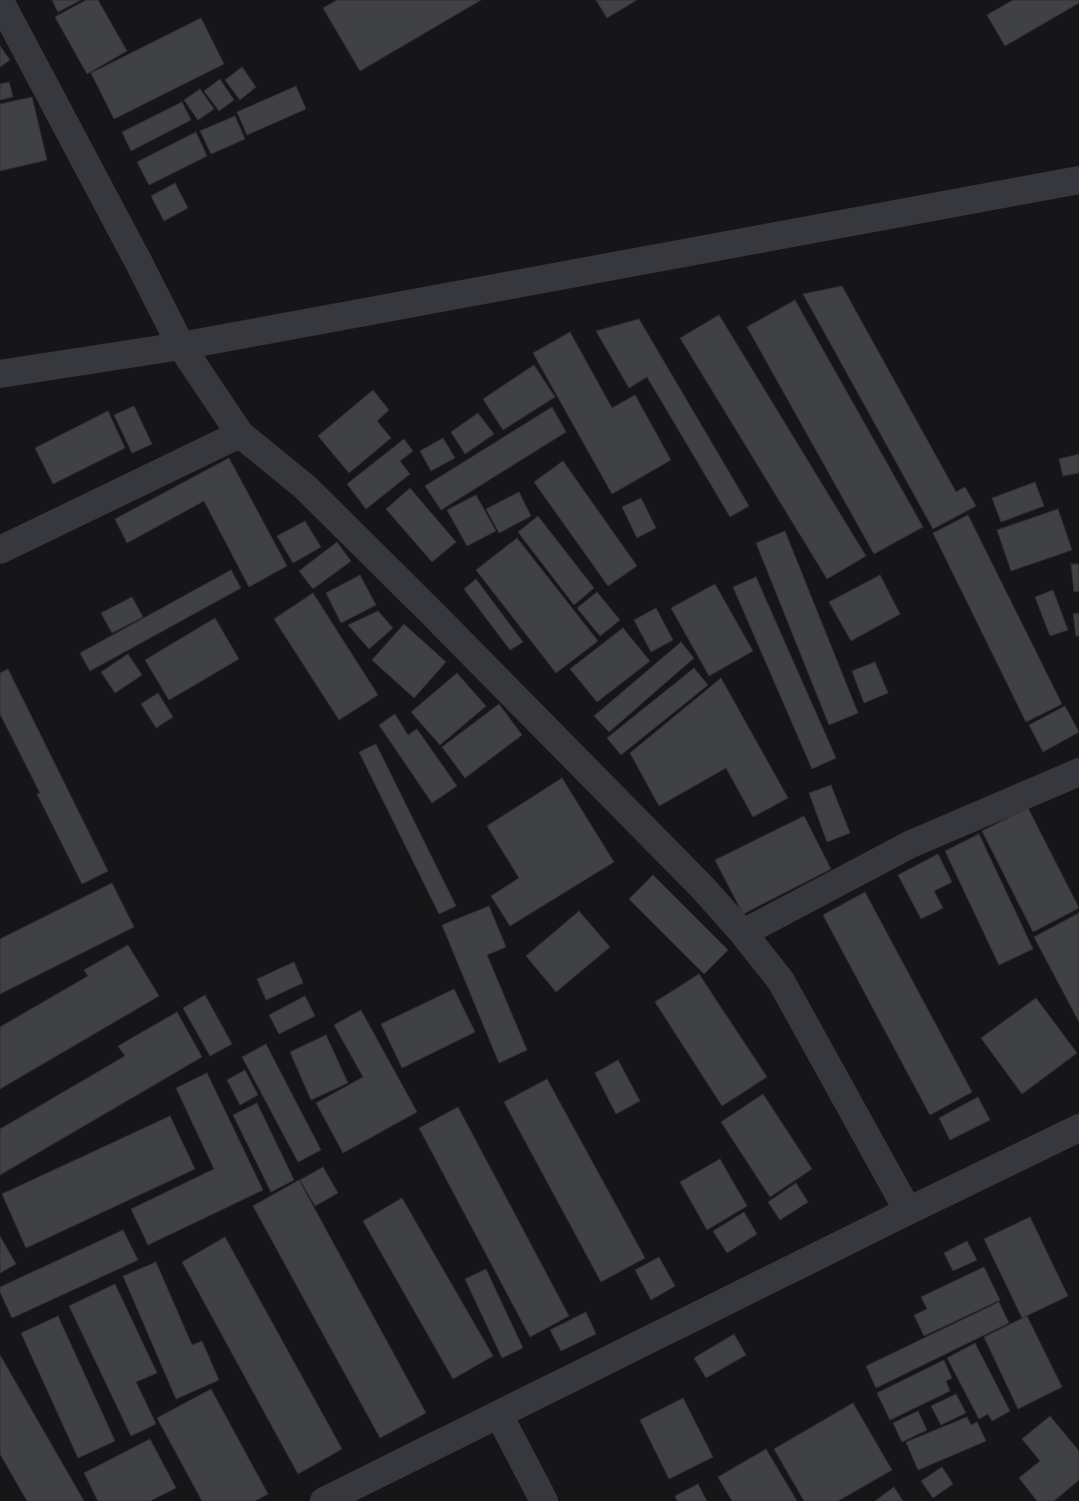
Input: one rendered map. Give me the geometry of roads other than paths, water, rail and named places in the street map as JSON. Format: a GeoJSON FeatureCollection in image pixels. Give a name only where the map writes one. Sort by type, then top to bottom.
{"type":"FeatureCollection","features":[{"type":"Feature","properties":{"kind":"street"},"geometry":{"type":"LineString","coordinates":[[0,1],[139,263],[180,346],[240,434],[304,487],[432,613],[702,887],[743,933],[780,981],[908,1211]]}},
{"type":"Feature","properties":{"kind":"street"},"geometry":{"type":"LineString","coordinates":[[0,374],[180,346],[1079,180]]}},
{"type":"Feature","properties":{"kind":"street"},"geometry":{"type":"LineString","coordinates":[[0,550],[240,434]]}},
{"type":"Feature","properties":{"kind":"street"},"geometry":{"type":"LineString","coordinates":[[743,933],[911,844],[1079,772]]}},
{"type":"Feature","properties":{"kind":"street"},"geometry":{"type":"LineString","coordinates":[[324,1501],[1079,1128]]}},
{"type":"Feature","properties":{"kind":"street"},"geometry":{"type":"LineString","coordinates":[[499,1415],[544,1501]]}}]}
